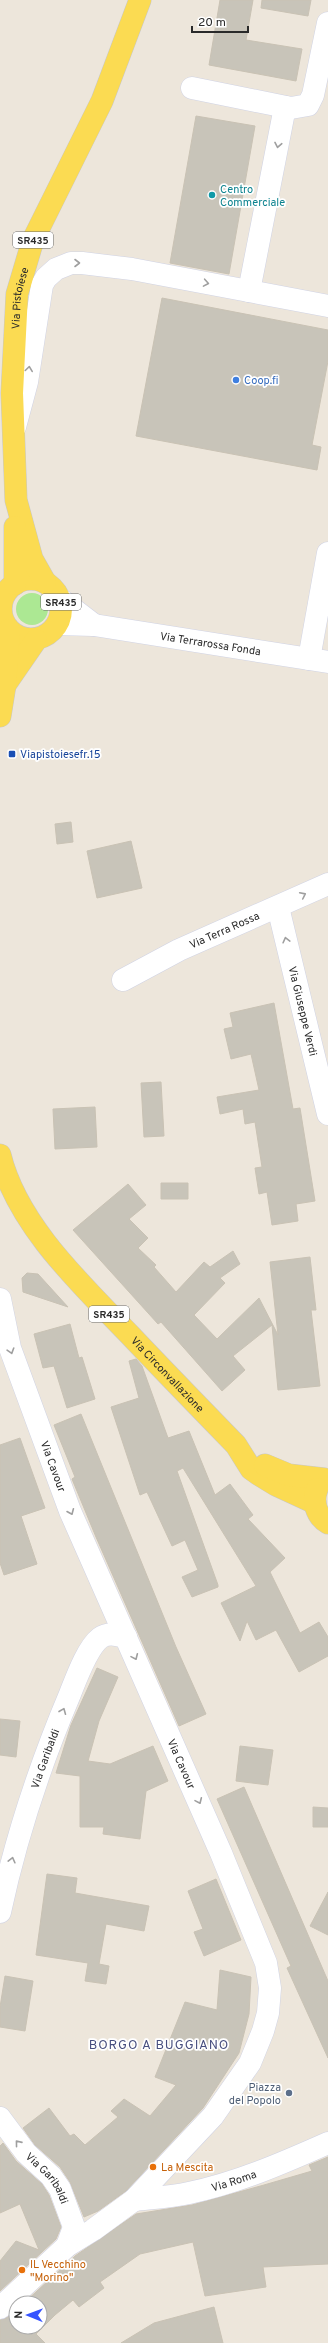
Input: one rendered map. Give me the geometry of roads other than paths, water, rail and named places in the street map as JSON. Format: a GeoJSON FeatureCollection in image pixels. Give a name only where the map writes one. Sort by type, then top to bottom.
{"type":"FeatureCollection","features":[{"type":"Feature","properties":{"kind":"main road","name":"Via Pistoiese"},"geometry":{"type":"LineString","coordinates":[[15,584],[16,500],[13,434],[15,314],[17,294],[26,257],[40,225],[102,101],[140,0]]}},
{"type":"Feature","properties":{"kind":"main road","name":"Via Pistoiese"},"geometry":{"type":"LineString","coordinates":[[16,500],[32,559],[45,582],[57,592],[60,599]]}},
{"type":"Feature","properties":{"kind":"main road","name":"SR435"},"geometry":{"type":"LineString","coordinates":[[0,716],[5,685],[9,630],[2,617],[2,602],[9,589],[15,584],[33,579],[45,582]]}},
{"type":"Feature","properties":{"kind":"main road","name":"SR435"},"geometry":{"type":"LineString","coordinates":[[5,685],[36,640],[49,634],[58,624],[62,612],[60,599]]}},
{"type":"Feature","properties":{"kind":"main road"},"geometry":{"type":"LineString","coordinates":[[9,630],[21,638],[36,640]]}},
{"type":"Feature","properties":{"kind":"main road","name":"Via Circonvallazione"},"geometry":{"type":"LineString","coordinates":[[1,1163],[18,1203],[69,1270],[236,1445],[262,1463],[281,1473],[326,1477],[315,1493],[315,1503],[276,1485],[251,1469],[236,1445]]}},
{"type":"Feature","properties":{"kind":"main road"},"geometry":{"type":"LineString","coordinates":[[315,1503],[318,1513],[328,1523]]}},
{"type":"Feature","properties":{"kind":"street"},"geometry":{"type":"LineString","coordinates":[[192,88],[285,107],[300,108],[311,102],[328,24]]}},
{"type":"Feature","properties":{"kind":"street"},"geometry":{"type":"LineString","coordinates":[[250,290],[285,107]]}},
{"type":"Feature","properties":{"kind":"street"},"geometry":{"type":"LineString","coordinates":[[13,434],[27,382],[42,285],[46,278],[56,269],[71,263],[132,269],[250,290],[328,306]]}},
{"type":"Feature","properties":{"kind":"street"},"geometry":{"type":"LineString","coordinates":[[318,660],[328,553]]}},
{"type":"Feature","properties":{"kind":"street","name":"Via Terrarossa Fonda"},"geometry":{"type":"LineString","coordinates":[[60,599],[94,625]]}},
{"type":"Feature","properties":{"kind":"street","name":"Via Terrarossa Fonda"},"geometry":{"type":"LineString","coordinates":[[58,624],[94,625],[318,660]]}},
{"type":"Feature","properties":{"kind":"street","name":"Via Terra Rossa"},"geometry":{"type":"LineString","coordinates":[[123,980],[180,950],[328,884]]}},
{"type":"Feature","properties":{"kind":"street","name":"Via Giuseppe Verdi"},"geometry":{"type":"LineString","coordinates":[[278,907],[328,1114]]}},
{"type":"Feature","properties":{"kind":"street"},"geometry":{"type":"LineString","coordinates":[[0,1192],[1,1163]]}},
{"type":"Feature","properties":{"kind":"street","name":"Via Cavour"},"geometry":{"type":"LineString","coordinates":[[0,1299],[10,1348],[70,1511],[221,1853],[266,1963],[270,1988],[268,2013],[263,2031],[250,2063],[213,2116],[134,2200],[93,2230],[67,2246],[0,2308]]}},
{"type":"Feature","properties":{"kind":"street","name":"Via Garibaldi"},"geometry":{"type":"LineString","coordinates":[[0,1912],[26,1808],[77,1677],[94,1645],[100,1638],[111,1634],[126,1637]]}},
{"type":"Feature","properties":{"kind":"street","name":"Via Garibaldi"},"geometry":{"type":"LineString","coordinates":[[0,2118],[26,2153],[51,2176],[60,2188],[74,2227],[67,2246]]}},
{"type":"Feature","properties":{"kind":"street","name":"Via Roma"},"geometry":{"type":"LineString","coordinates":[[134,2200],[188,2194],[226,2184],[288,2161],[328,2143]]}},
{"type":"Feature","properties":{"kind":"place","name":"Centro Commerciale"},"geometry":{"type":"Point","coordinates":[212,195]}},
{"type":"Feature","properties":{"kind":"place","name":"Coop.fi"},"geometry":{"type":"Point","coordinates":[236,380]}},
{"type":"Feature","properties":{"kind":"place","name":"Viapistoiesefr.15"},"geometry":{"type":"Point","coordinates":[12,754]}},
{"type":"Feature","properties":{"kind":"place","name":"Piazza del Popolo"},"geometry":{"type":"Point","coordinates":[289,2093]}},
{"type":"Feature","properties":{"kind":"place","name":"La Mescita"},"geometry":{"type":"Point","coordinates":[153,2167]}},
{"type":"Feature","properties":{"kind":"place","name":"IL Vecchino \"Morino\""},"geometry":{"type":"Point","coordinates":[22,2270]}},
{"type":"Feature","properties":{"kind":"district","name":"BORGO A BUGGIANO"},"geometry":{"type":"Point","coordinates":[159,2044]}}]}
